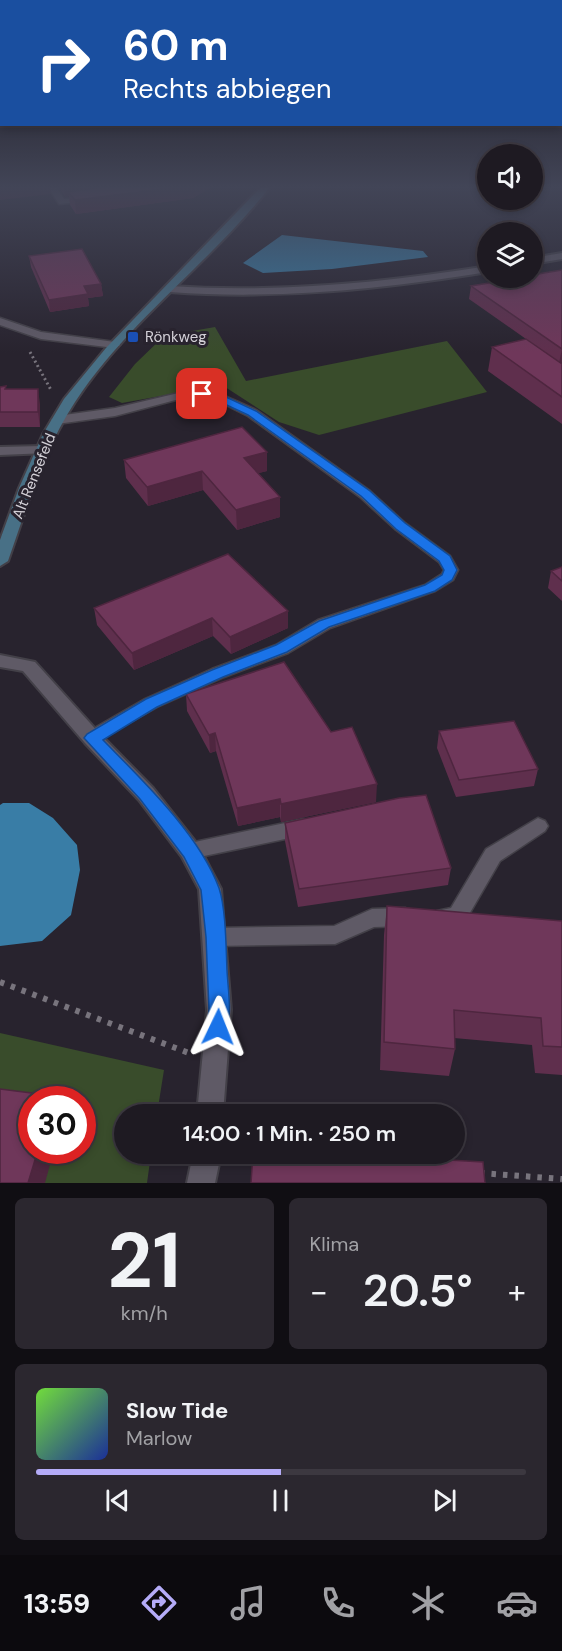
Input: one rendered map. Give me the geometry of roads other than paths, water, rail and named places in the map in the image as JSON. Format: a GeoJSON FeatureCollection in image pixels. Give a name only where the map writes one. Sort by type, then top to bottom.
{"type":"FeatureCollection","features":[{"type":"Feature","properties":{"kind":"main road","name":"Alt Rensefeld"},"geometry":{"type":"LineString","coordinates":[[0,561],[42,450],[60,416],[84,380],[214,242]]}},
{"type":"Feature","properties":{"kind":"street"},"geometry":{"type":"LineString","coordinates":[[543,259],[562,256]]}},
{"type":"Feature","properties":{"kind":"street"},"geometry":{"type":"LineString","coordinates":[[170,289],[215,293],[292,293],[373,286],[477,271]]}},
{"type":"Feature","properties":{"kind":"street"},"geometry":{"type":"LineString","coordinates":[[0,451],[42,450]]}},
{"type":"Feature","properties":{"kind":"street"},"geometry":{"type":"LineString","coordinates":[[0,661],[29,666],[92,738],[146,794],[190,852],[210,889],[219,1010],[211,1104]]}},
{"type":"Feature","properties":{"kind":"street"},"geometry":{"type":"LineString","coordinates":[[201,1183],[211,1164]]}},
{"type":"Feature","properties":{"kind":"lane"},"geometry":{"type":"LineString","coordinates":[[0,321],[14,329],[33,334],[115,345]]}},
{"type":"Feature","properties":{"kind":"lane"},"geometry":{"type":"LineString","coordinates":[[60,416],[115,412],[187,394],[221,398],[252,413],[365,494],[400,526],[445,559],[450,570],[447,577],[430,588],[324,624],[282,649],[218,673],[151,703],[92,738]]}},
{"type":"Feature","properties":{"kind":"lane"},"geometry":{"type":"LineString","coordinates":[[190,852],[319,824]]}},
{"type":"Feature","properties":{"kind":"lane"},"geometry":{"type":"LineString","coordinates":[[215,937],[335,935],[372,918],[456,917],[493,855],[538,826]]}},
{"type":"Feature","properties":{"kind":"water"},"geometry":{"type":"Polygon","coordinates":[[[272,242],[346,242],[423,251],[428,257],[332,269],[263,273],[243,263],[272,242]]]}},
{"type":"Feature","properties":{"kind":"water"},"geometry":{"type":"Polygon","coordinates":[[[29,803],[53,818],[77,845],[80,870],[71,915],[42,941],[0,946],[0,805],[29,803]]]}},
{"type":"Feature","properties":{"kind":"place","name":"Rönkweg"},"geometry":{"type":"Point","coordinates":[133,337]}}]}
